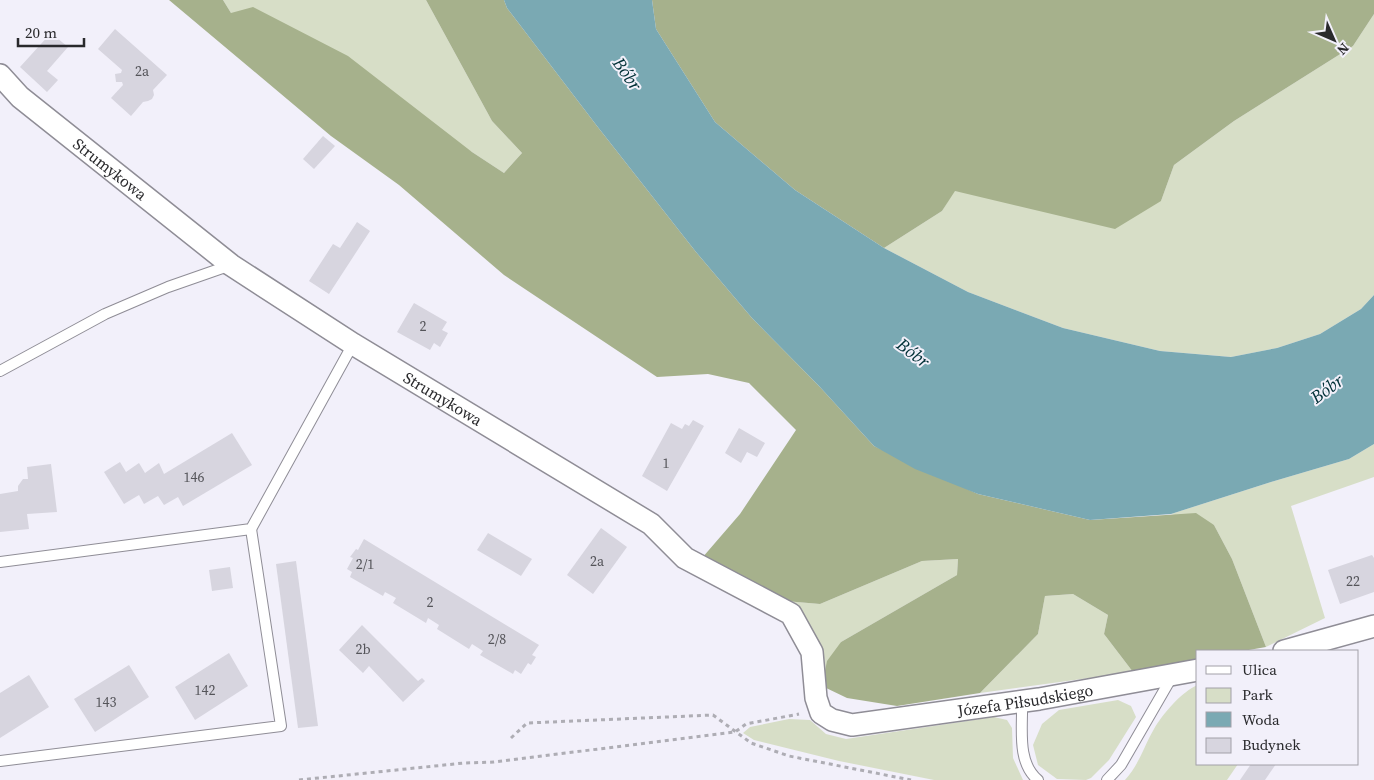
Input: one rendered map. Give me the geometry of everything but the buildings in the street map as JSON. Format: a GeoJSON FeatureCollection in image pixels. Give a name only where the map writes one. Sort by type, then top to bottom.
{"type":"FeatureCollection","features":[{"type":"Feature","properties":{"kind":"street","name":"Strumykowa"},"geometry":{"type":"LineString","coordinates":[[0,75],[20,96],[232,265],[353,344],[651,524],[685,558],[791,614],[812,652],[816,698],[821,713]]}},
{"type":"Feature","properties":{"kind":"street"},"geometry":{"type":"LineString","coordinates":[[1288,650],[1374,626]]}},
{"type":"Feature","properties":{"kind":"street","name":"Józefa Piłsudskiego"},"geometry":{"type":"LineString","coordinates":[[821,713],[832,720],[852,725],[1022,701],[1196,670]]}},
{"type":"Feature","properties":{"kind":"lane"},"geometry":{"type":"LineString","coordinates":[[0,371],[105,314],[168,287],[232,265]]}},
{"type":"Feature","properties":{"kind":"lane"},"geometry":{"type":"LineString","coordinates":[[0,761],[281,726],[251,529],[353,344]]}},
{"type":"Feature","properties":{"kind":"lane"},"geometry":{"type":"LineString","coordinates":[[0,562],[251,529]]}},
{"type":"Feature","properties":{"kind":"lane"},"geometry":{"type":"LineString","coordinates":[[1107,780],[1120,765],[1173,675]]}},
{"type":"Feature","properties":{"kind":"lane"},"geometry":{"type":"LineString","coordinates":[[1022,701],[1024,759],[1033,776],[1038,780]]}},
{"type":"Feature","properties":{"kind":"path"},"geometry":{"type":"LineString","coordinates":[[299,780],[464,763],[494,762],[735,732],[746,724],[803,713],[821,713]]}},
{"type":"Feature","properties":{"kind":"path"},"geometry":{"type":"LineString","coordinates":[[511,738],[527,723],[714,714],[728,724],[735,732],[752,743],[789,756],[911,780]]}},
{"type":"Feature","properties":{"kind":"green space"},"geometry":{"type":"Polygon","coordinates":[[[169,0],[223,0],[231,13],[253,7],[348,56],[472,152],[504,173],[522,153],[492,121],[426,0],[504,0],[507,8],[696,252],[752,318],[819,386],[874,446],[978,494],[1090,520],[1196,513],[1214,525],[1232,559],[1266,647],[1249,650],[1196,650],[1196,660],[1133,672],[1104,634],[1108,615],[1073,594],[1045,596],[1038,634],[980,693],[897,706],[847,698],[822,686],[827,661],[841,642],[957,575],[958,559],[922,561],[820,604],[785,601],[702,558],[740,514],[796,430],[749,383],[708,374],[657,377],[504,275],[399,185],[331,136],[169,0]]]}},
{"type":"Feature","properties":{"kind":"green space"},"geometry":{"type":"Polygon","coordinates":[[[223,0],[426,0],[492,121],[522,153],[504,173],[472,152],[231,13],[223,0]]]}},
{"type":"Feature","properties":{"kind":"green space"},"geometry":{"type":"Polygon","coordinates":[[[652,0],[1374,0],[1374,14],[1353,46],[1234,121],[1174,165],[1161,201],[1115,229],[955,191],[942,211],[884,248],[795,190],[715,122],[656,29],[652,0]]]}},
{"type":"Feature","properties":{"kind":"green space"},"geometry":{"type":"Polygon","coordinates":[[[1374,14],[1374,295],[1361,309],[1320,334],[1277,348],[1231,357],[1160,351],[1063,328],[968,292],[884,248],[942,211],[954,191],[1161,201],[1174,165],[1234,121],[1353,46],[1374,14]]]}},
{"type":"Feature","properties":{"kind":"green space"},"geometry":{"type":"Polygon","coordinates":[[[1374,444],[1374,477],[1291,506],[1325,618],[1266,647],[1232,559],[1214,525],[1171,514],[1349,459],[1374,444]]]}},
{"type":"Feature","properties":{"kind":"green space"},"geometry":{"type":"Polygon","coordinates":[[[958,559],[957,575],[841,642],[822,686],[785,601],[820,604],[922,561],[958,559]]]}},
{"type":"Feature","properties":{"kind":"green space"},"geometry":{"type":"Polygon","coordinates":[[[1073,594],[1108,615],[1104,634],[1133,672],[980,693],[1038,634],[1045,596],[1073,594]]]}},
{"type":"Feature","properties":{"kind":"green space"},"geometry":{"type":"Polygon","coordinates":[[[1196,686],[1196,765],[1237,765],[1227,780],[1125,780],[1134,768],[1162,717],[1179,698],[1196,686]]]}},
{"type":"Feature","properties":{"kind":"green space"},"geometry":{"type":"Polygon","coordinates":[[[1118,700],[1131,706],[1136,717],[1109,760],[1091,778],[1086,780],[1057,779],[1038,765],[1033,745],[1042,724],[1059,710],[1118,700]]]}},
{"type":"Feature","properties":{"kind":"green space"},"geometry":{"type":"Polygon","coordinates":[[[994,717],[1007,720],[1012,728],[1013,758],[1023,780],[934,780],[839,761],[754,740],[743,733],[750,727],[789,719],[810,720],[826,734],[846,739],[994,717]]]}},
{"type":"Feature","properties":{"kind":"water","name":"Bóbr"},"geometry":{"type":"Polygon","coordinates":[[[504,0],[652,0],[656,29],[715,122],[795,190],[884,248],[968,292],[1063,328],[1160,351],[1231,357],[1277,348],[1320,334],[1361,309],[1374,295],[1374,444],[1349,459],[1171,514],[1090,520],[978,494],[915,469],[874,446],[819,386],[752,318],[696,252],[597,126],[507,8],[504,0]]]}}]}
